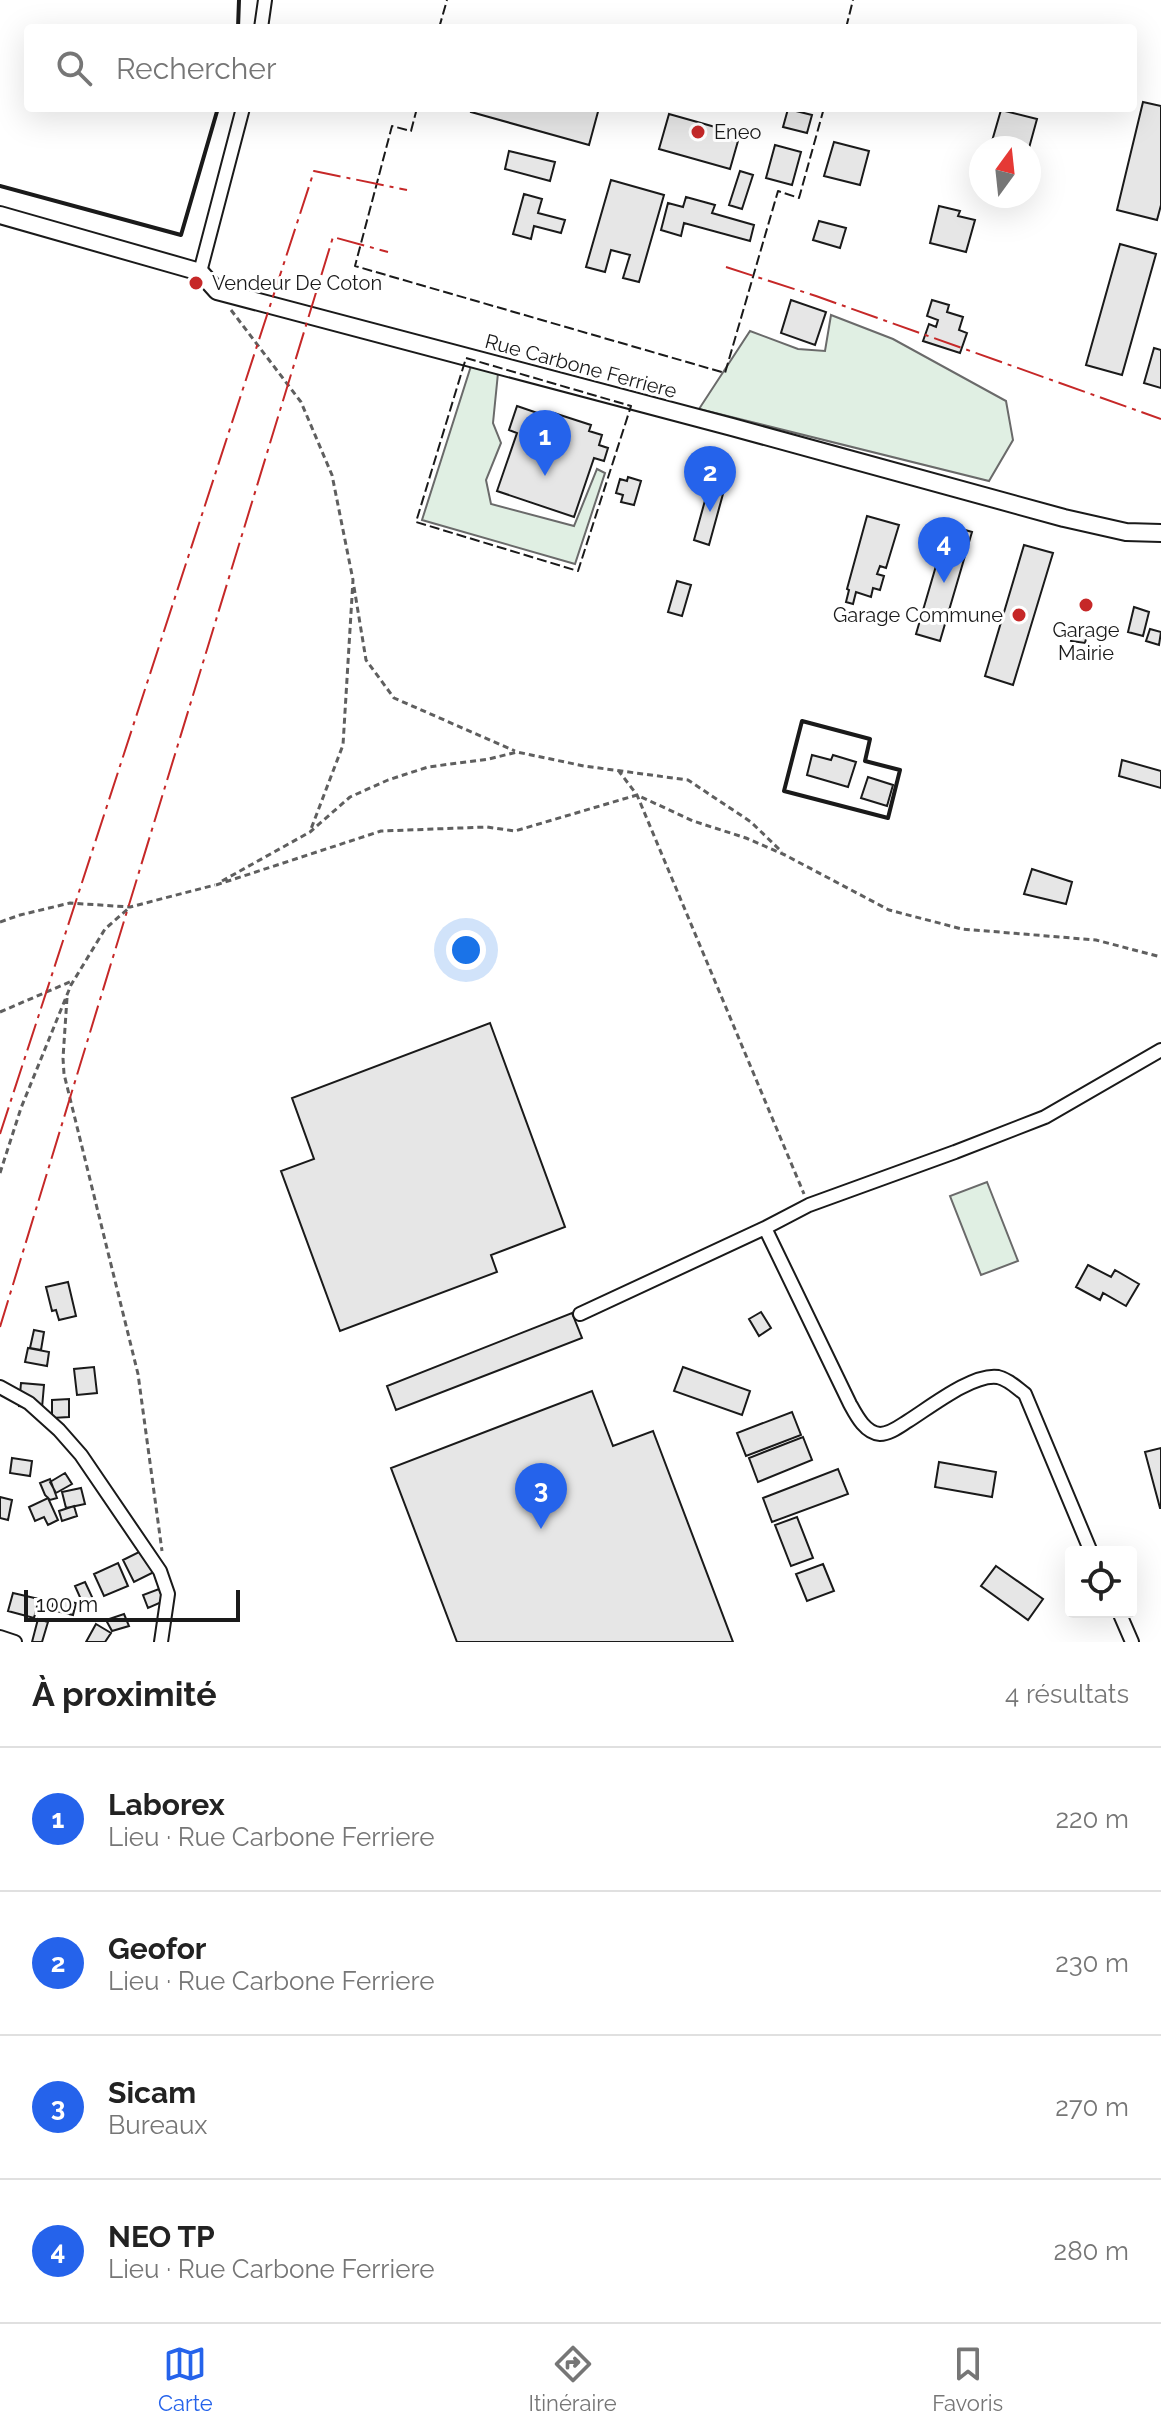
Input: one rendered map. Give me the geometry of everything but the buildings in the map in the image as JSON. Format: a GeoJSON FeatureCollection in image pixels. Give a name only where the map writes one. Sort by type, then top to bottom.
{"type":"FeatureCollection","features":[{"type":"Feature","properties":{"kind":"street"},"geometry":{"type":"LineString","coordinates":[[262,24],[265,0]]}},
{"type":"Feature","properties":{"kind":"street"},"geometry":{"type":"LineString","coordinates":[[200,272],[242,112]]}},
{"type":"Feature","properties":{"kind":"street"},"geometry":{"type":"LineString","coordinates":[[0,215],[200,272],[217,291]]}},
{"type":"Feature","properties":{"kind":"street","name":"Rue Carbone Ferriere"},"geometry":{"type":"LineString","coordinates":[[217,291],[1064,518],[1126,532],[1161,533]]}},
{"type":"Feature","properties":{"kind":"street"},"geometry":{"type":"LineString","coordinates":[[580,1314],[809,1205],[1045,1117],[1161,1050]]}},
{"type":"Feature","properties":{"kind":"street"},"geometry":{"type":"LineString","coordinates":[[765,1228],[850,1404],[868,1429],[879,1434],[894,1430],[962,1387],[981,1379],[997,1377],[1010,1383],[1025,1394],[1088,1546]]}},
{"type":"Feature","properties":{"kind":"street"},"geometry":{"type":"LineString","coordinates":[[0,1387],[29,1403],[81,1455],[160,1571],[168,1594],[161,1642]]}},
{"type":"Feature","properties":{"kind":"street"},"geometry":{"type":"LineString","coordinates":[[1122,1618],[1132,1642]]}},
{"type":"Feature","properties":{"kind":"street"},"geometry":{"type":"LineString","coordinates":[[0,1637],[15,1642]]}},
{"type":"Feature","properties":{"kind":"path"},"geometry":{"type":"LineString","coordinates":[[217,291],[301,402],[332,475],[366,660],[394,698],[517,752],[688,780],[751,822],[785,855]]}},
{"type":"Feature","properties":{"kind":"path"},"geometry":{"type":"LineString","coordinates":[[310,832],[343,745],[353,580]]}},
{"type":"Feature","properties":{"kind":"path"},"geometry":{"type":"LineString","coordinates":[[216,885],[310,832],[350,797],[388,780],[428,767],[517,752]]}},
{"type":"Feature","properties":{"kind":"path"},"geometry":{"type":"LineString","coordinates":[[618,770],[637,795],[809,1205]]}},
{"type":"Feature","properties":{"kind":"path"},"geometry":{"type":"LineString","coordinates":[[0,922],[70,903],[130,907],[216,885],[381,831],[487,827],[515,831],[637,795],[693,821],[746,838],[785,855],[889,910],[962,929],[1096,940],[1161,957]]}},
{"type":"Feature","properties":{"kind":"path"},"geometry":{"type":"LineString","coordinates":[[0,1173],[21,1108],[71,985],[105,929],[130,907]]}},
{"type":"Feature","properties":{"kind":"path"},"geometry":{"type":"LineString","coordinates":[[0,1012],[75,979]]}},
{"type":"Feature","properties":{"kind":"path"},"geometry":{"type":"LineString","coordinates":[[67,998],[64,1074],[138,1374],[164,1562]]}},
{"type":"Feature","properties":{"kind":"green space"},"geometry":{"type":"Polygon","coordinates":[[[831,315],[893,339],[1006,401],[1013,440],[989,481],[699,409],[750,331],[798,349],[825,351],[831,315]]]}},
{"type":"Feature","properties":{"kind":"green space"},"geometry":{"type":"Polygon","coordinates":[[[471,366],[498,373],[493,423],[501,443],[486,480],[491,504],[574,526],[597,469],[605,473],[575,564],[422,520],[471,366]]]}},
{"type":"Feature","properties":{"kind":"green space"},"geometry":{"type":"Polygon","coordinates":[[[987,1182],[1018,1261],[981,1275],[950,1196],[987,1182]]]}},
{"type":"Feature","properties":{"kind":"fence"},"geometry":{"type":"LineString","coordinates":[[440,24],[447,0]]}},
{"type":"Feature","properties":{"kind":"fence"},"geometry":{"type":"LineString","coordinates":[[847,24],[853,0]]}},
{"type":"Feature","properties":{"kind":"fence"},"geometry":{"type":"LineString","coordinates":[[416,112],[411,131],[392,126],[355,266],[725,373],[778,191],[799,198],[823,112]]}},
{"type":"Feature","properties":{"kind":"fence"},"geometry":{"type":"LineString","coordinates":[[466,358],[631,406],[578,571],[416,522],[466,358]]}},
{"type":"Feature","properties":{"kind":"wall"},"geometry":{"type":"LineString","coordinates":[[238,24],[239,0]]}},
{"type":"Feature","properties":{"kind":"wall"},"geometry":{"type":"LineString","coordinates":[[0,186],[181,235],[217,112]]}},
{"type":"Feature","properties":{"kind":"wall"},"geometry":{"type":"LineString","coordinates":[[802,721],[870,739],[865,761],[900,770],[888,818],[784,791],[802,721]]}},
{"type":"Feature","properties":{"kind":"power"},"geometry":{"type":"LineString","coordinates":[[0,1134],[314,171],[407,190]]}},
{"type":"Feature","properties":{"kind":"power"},"geometry":{"type":"LineString","coordinates":[[0,1327],[333,237],[388,252]]}},
{"type":"Feature","properties":{"kind":"power"},"geometry":{"type":"LineString","coordinates":[[726,267],[1161,419]]}},
{"type":"Feature","properties":{"kind":"place","name":"Eneo"},"geometry":{"type":"Point","coordinates":[698,132]}},
{"type":"Feature","properties":{"kind":"place","name":"Vendeur De Coton"},"geometry":{"type":"Point","coordinates":[196,283]}},
{"type":"Feature","properties":{"kind":"place","name":"Laborex"},"geometry":{"type":"Point","coordinates":[545,476]}},
{"type":"Feature","properties":{"kind":"place","name":"Geofor"},"geometry":{"type":"Point","coordinates":[710,512]}},
{"type":"Feature","properties":{"kind":"place","name":"NEO TP"},"geometry":{"type":"Point","coordinates":[944,583]}},
{"type":"Feature","properties":{"kind":"place","name":"Garage Mairie"},"geometry":{"type":"Point","coordinates":[1086,605]}},
{"type":"Feature","properties":{"kind":"place","name":"Garage Commune"},"geometry":{"type":"Point","coordinates":[1019,615]}},
{"type":"Feature","properties":{"kind":"place","name":"Sicam"},"geometry":{"type":"Point","coordinates":[541,1529]}}]}
